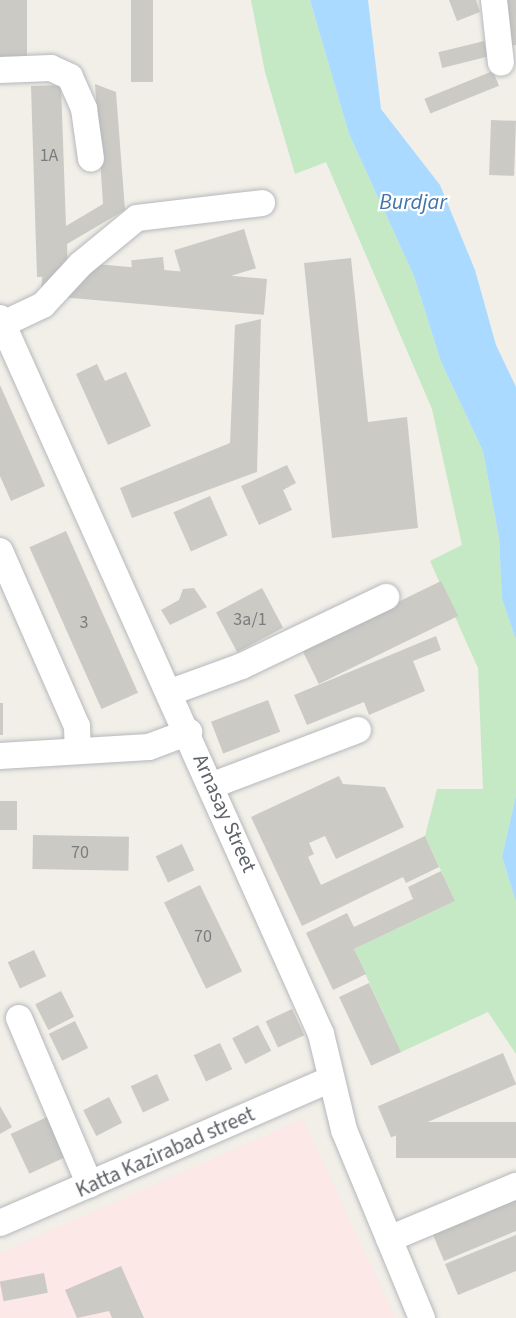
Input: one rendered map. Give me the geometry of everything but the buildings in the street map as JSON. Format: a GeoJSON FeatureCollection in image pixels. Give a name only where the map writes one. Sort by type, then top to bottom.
{"type":"FeatureCollection","features":[{"type":"Feature","properties":{"kind":"street"},"geometry":{"type":"LineString","coordinates":[[494,0],[501,63]]}},
{"type":"Feature","properties":{"kind":"street"},"geometry":{"type":"LineString","coordinates":[[0,70],[51,68],[70,77],[84,109],[91,159]]}},
{"type":"Feature","properties":{"kind":"street"},"geometry":{"type":"LineString","coordinates":[[1,321],[43,305],[81,264],[137,218],[262,203]]}},
{"type":"Feature","properties":{"kind":"street","name":"Arnasay Street"},"geometry":{"type":"LineString","coordinates":[[1,321],[213,785],[321,1034],[329,1080],[389,1239],[422,1318]]}},
{"type":"Feature","properties":{"kind":"street"},"geometry":{"type":"LineString","coordinates":[[0,551],[77,726],[78,750]]}},
{"type":"Feature","properties":{"kind":"street"},"geometry":{"type":"LineString","coordinates":[[171,692],[242,666],[386,597]]}},
{"type":"Feature","properties":{"kind":"street"},"geometry":{"type":"LineString","coordinates":[[213,785],[358,730]]}},
{"type":"Feature","properties":{"kind":"street"},"geometry":{"type":"LineString","coordinates":[[0,756],[149,747],[189,732]]}},
{"type":"Feature","properties":{"kind":"street"},"geometry":{"type":"LineString","coordinates":[[19,1018],[90,1185]]}},
{"type":"Feature","properties":{"kind":"street","name":"Katta Kazirabad street"},"geometry":{"type":"LineString","coordinates":[[0,1223],[329,1080]]}},
{"type":"Feature","properties":{"kind":"street"},"geometry":{"type":"LineString","coordinates":[[389,1239],[516,1186]]}},
{"type":"Feature","properties":{"kind":"shaded area"},"geometry":{"type":"Polygon","coordinates":[[[303,1119],[395,1318],[0,1318],[0,1253],[303,1119]]]}},
{"type":"Feature","properties":{"kind":"green space"},"geometry":{"type":"Polygon","coordinates":[[[251,0],[310,0],[349,134],[414,276],[441,362],[483,451],[499,538],[502,599],[516,640],[516,795],[502,857],[516,902],[516,1054],[488,1012],[401,1052],[354,949],[455,901],[425,836],[437,789],[483,789],[478,668],[430,561],[462,545],[432,409],[326,162],[295,174],[265,72],[251,0]]]}},
{"type":"Feature","properties":{"kind":"water","name":"Burdjar"},"geometry":{"type":"Polygon","coordinates":[[[310,0],[368,0],[381,109],[440,185],[475,270],[496,345],[516,387],[516,640],[502,599],[499,538],[483,451],[441,362],[414,276],[349,134],[310,0]]]}},
{"type":"Feature","properties":{"kind":"water"},"geometry":{"type":"Polygon","coordinates":[[[516,795],[516,902],[502,857],[516,795]]]}}]}
